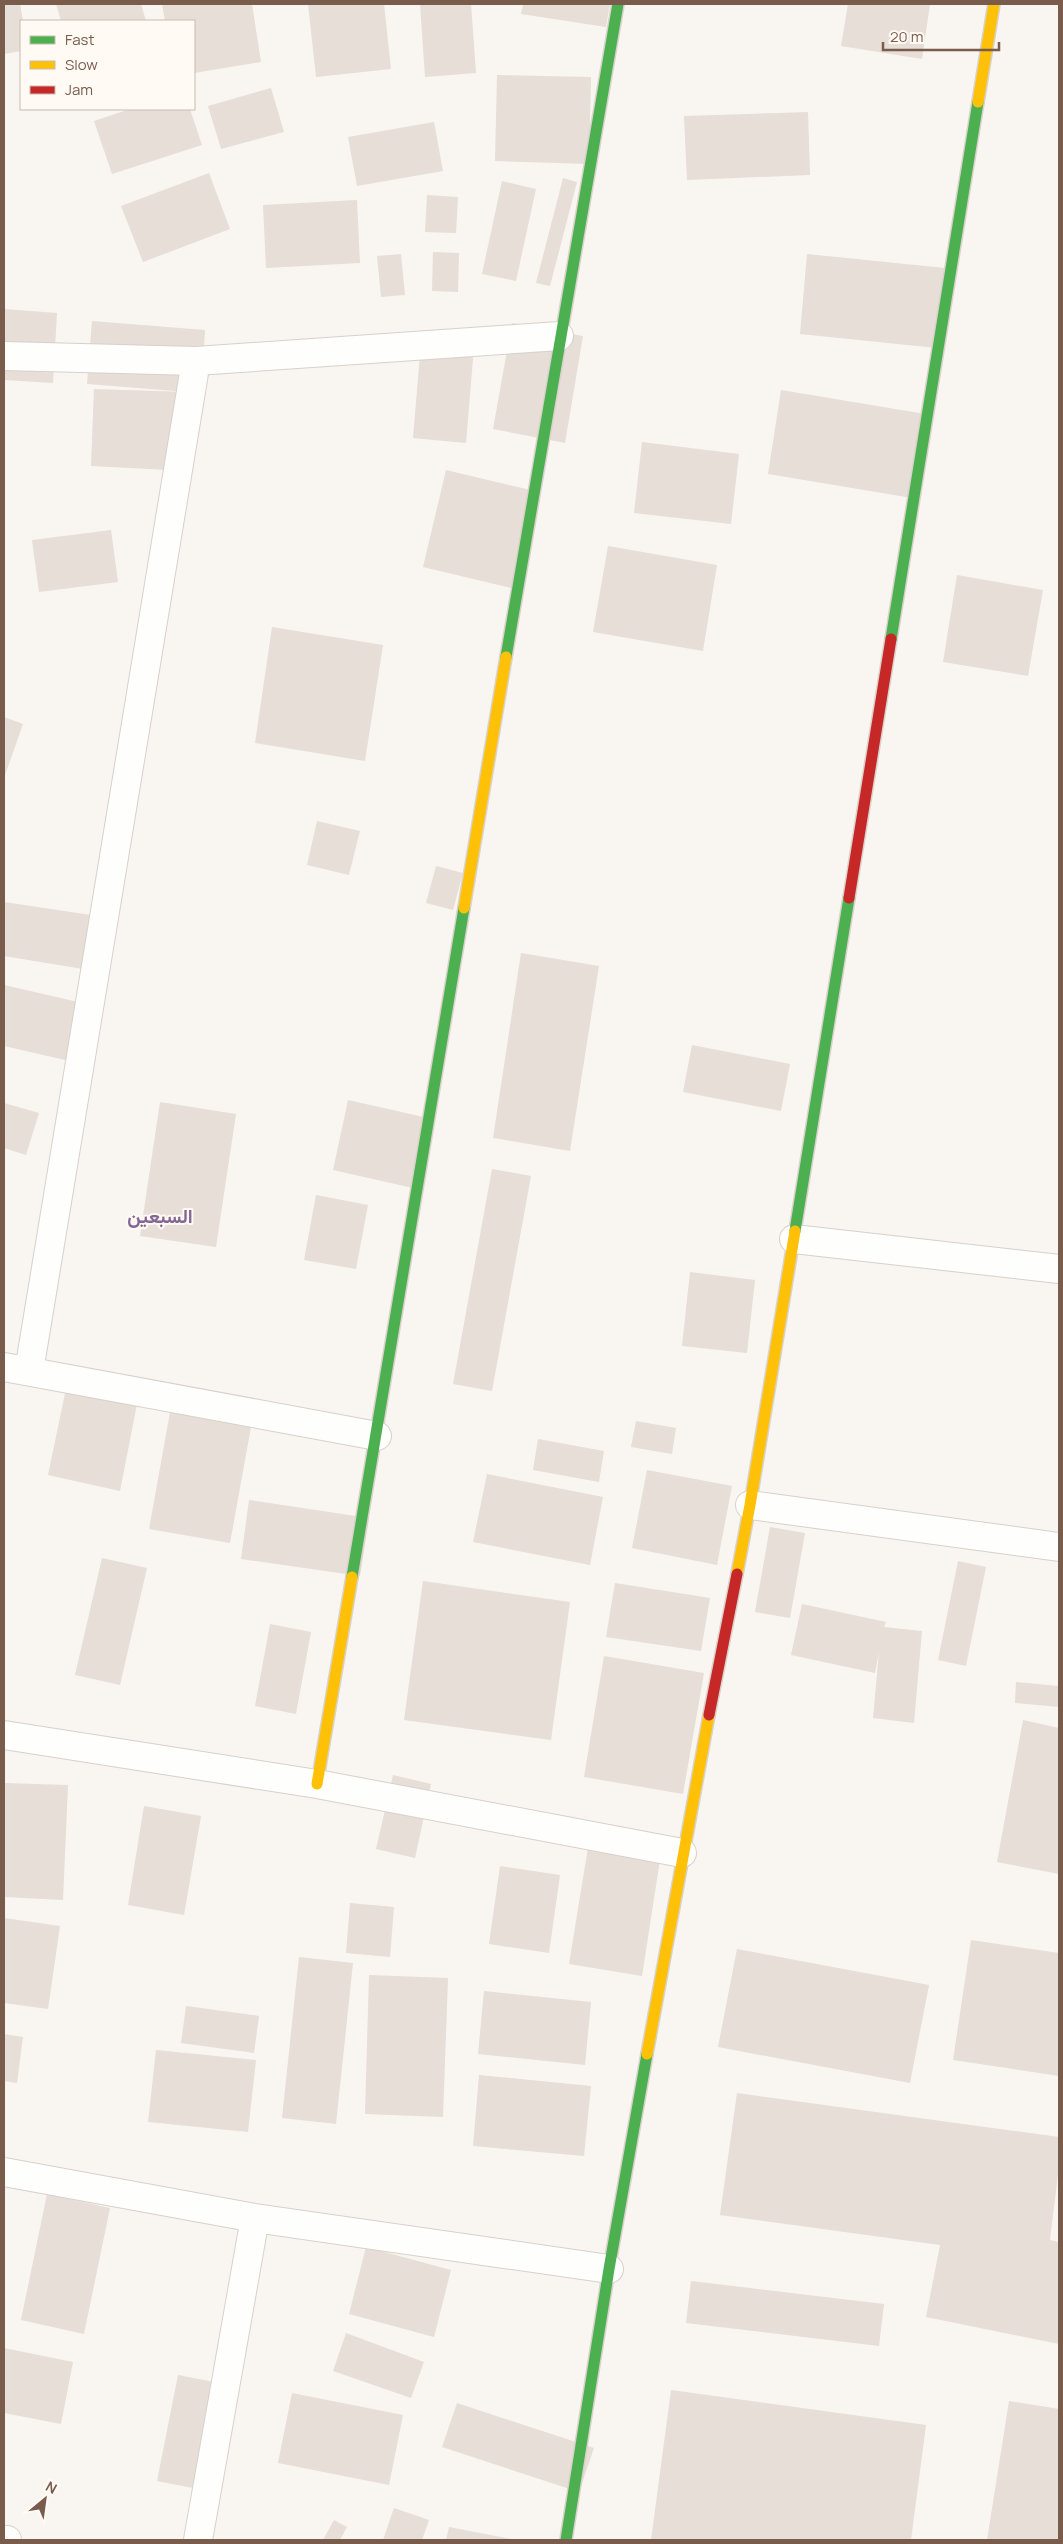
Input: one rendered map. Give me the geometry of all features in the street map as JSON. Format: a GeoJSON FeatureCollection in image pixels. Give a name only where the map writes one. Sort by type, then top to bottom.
{"type":"FeatureCollection","features":[{"type":"Feature","properties":{"kind":"street"},"geometry":{"type":"LineString","coordinates":[[317,1784],[377,1436],[559,336],[618,4]]}},
{"type":"Feature","properties":{"kind":"street"},"geometry":{"type":"LineString","coordinates":[[566,2540],[609,2270],[682,1853],[750,1505],[994,4]]}},
{"type":"Feature","properties":{"kind":"street"},"geometry":{"type":"LineString","coordinates":[[4,356],[196,362],[559,336]]}},
{"type":"Feature","properties":{"kind":"street"},"geometry":{"type":"LineString","coordinates":[[196,362],[16,1369],[377,1436]]}},
{"type":"Feature","properties":{"kind":"street"},"geometry":{"type":"LineString","coordinates":[[794,1240],[1059,1269]]}},
{"type":"Feature","properties":{"kind":"street"},"geometry":{"type":"LineString","coordinates":[[750,1505],[1059,1547]]}},
{"type":"Feature","properties":{"kind":"street"},"geometry":{"type":"LineString","coordinates":[[4,1735],[317,1784],[682,1853]]}},
{"type":"Feature","properties":{"kind":"street"},"geometry":{"type":"LineString","coordinates":[[4,2172],[256,2218],[609,2270]]}},
{"type":"Feature","properties":{"kind":"street"},"geometry":{"type":"LineString","coordinates":[[198,2540],[256,2218]]}},
{"type":"Feature","properties":{"kind":"building"},"geometry":{"type":"Polygon","coordinates":[[[4,4],[20,4],[23,20],[20,20],[20,51],[4,54],[4,4]]]}},
{"type":"Feature","properties":{"kind":"building"},"geometry":{"type":"Polygon","coordinates":[[[56,4],[141,4],[146,20],[61,20],[56,4]]]}},
{"type":"Feature","properties":{"kind":"building"},"geometry":{"type":"Polygon","coordinates":[[[162,4],[252,4],[261,62],[195,73],[195,20],[165,20],[162,4]]]}},
{"type":"Feature","properties":{"kind":"building"},"geometry":{"type":"Polygon","coordinates":[[[308,4],[384,4],[391,69],[316,77],[308,4]]]}},
{"type":"Feature","properties":{"kind":"building"},"geometry":{"type":"Polygon","coordinates":[[[420,4],[471,4],[476,73],[425,77],[420,4]]]}},
{"type":"Feature","properties":{"kind":"building"},"geometry":{"type":"Polygon","coordinates":[[[523,4],[610,4],[606,27],[521,14],[523,4]]]}},
{"type":"Feature","properties":{"kind":"building"},"geometry":{"type":"Polygon","coordinates":[[[848,4],[930,4],[922,59],[841,46],[848,4]]]}},
{"type":"Feature","properties":{"kind":"building"},"geometry":{"type":"Polygon","coordinates":[[[497,75],[591,77],[589,164],[495,161],[497,75]]]}},
{"type":"Feature","properties":{"kind":"building"},"geometry":{"type":"Polygon","coordinates":[[[271,88],[284,132],[221,149],[208,106],[271,88]]]}},
{"type":"Feature","properties":{"kind":"building"},"geometry":{"type":"Polygon","coordinates":[[[127,110],[190,110],[202,145],[112,174],[94,121],[127,110]]]}},
{"type":"Feature","properties":{"kind":"building"},"geometry":{"type":"Polygon","coordinates":[[[808,112],[810,175],[687,180],[684,116],[808,112]]]}},
{"type":"Feature","properties":{"kind":"building"},"geometry":{"type":"Polygon","coordinates":[[[434,122],[443,171],[357,186],[348,137],[434,122]]]}},
{"type":"Feature","properties":{"kind":"building"},"geometry":{"type":"Polygon","coordinates":[[[209,173],[230,229],[143,262],[121,206],[209,173]]]}},
{"type":"Feature","properties":{"kind":"building"},"geometry":{"type":"Polygon","coordinates":[[[563,178],[577,182],[550,286],[536,283],[563,178]]]}},
{"type":"Feature","properties":{"kind":"building"},"geometry":{"type":"Polygon","coordinates":[[[502,181],[536,189],[516,281],[482,274],[502,181]]]}},
{"type":"Feature","properties":{"kind":"building"},"geometry":{"type":"Polygon","coordinates":[[[427,195],[458,197],[456,233],[425,232],[427,195]]]}},
{"type":"Feature","properties":{"kind":"building"},"geometry":{"type":"Polygon","coordinates":[[[357,200],[360,263],[266,268],[263,205],[357,200]]]}},
{"type":"Feature","properties":{"kind":"building"},"geometry":{"type":"Polygon","coordinates":[[[433,252],[459,253],[458,292],[432,291],[433,252]]]}},
{"type":"Feature","properties":{"kind":"building"},"geometry":{"type":"Polygon","coordinates":[[[401,254],[405,295],[381,297],[377,256],[401,254]]]}},
{"type":"Feature","properties":{"kind":"building"},"geometry":{"type":"Polygon","coordinates":[[[807,254],[945,268],[937,348],[800,334],[807,254]]]}},
{"type":"Feature","properties":{"kind":"building"},"geometry":{"type":"Polygon","coordinates":[[[4,309],[57,313],[53,383],[4,380],[4,309]]]}},
{"type":"Feature","properties":{"kind":"building"},"geometry":{"type":"Polygon","coordinates":[[[92,321],[205,330],[201,393],[188,471],[91,466],[94,389],[188,392],[87,384],[92,321]]]}},
{"type":"Feature","properties":{"kind":"building"},"geometry":{"type":"Polygon","coordinates":[[[512,323],[583,336],[565,443],[493,429],[512,323]]]}},
{"type":"Feature","properties":{"kind":"building"},"geometry":{"type":"Polygon","coordinates":[[[421,342],[474,347],[466,443],[413,438],[421,342]]]}},
{"type":"Feature","properties":{"kind":"building"},"geometry":{"type":"Polygon","coordinates":[[[781,390],[925,414],[912,498],[768,474],[781,390]]]}},
{"type":"Feature","properties":{"kind":"building"},"geometry":{"type":"Polygon","coordinates":[[[642,442],[739,454],[731,524],[634,513],[642,442]]]}},
{"type":"Feature","properties":{"kind":"building"},"geometry":{"type":"Polygon","coordinates":[[[446,470],[539,492],[515,589],[423,567],[446,470]]]}},
{"type":"Feature","properties":{"kind":"building"},"geometry":{"type":"Polygon","coordinates":[[[111,530],[118,582],[39,592],[32,540],[111,530]]]}},
{"type":"Feature","properties":{"kind":"building"},"geometry":{"type":"Polygon","coordinates":[[[608,546],[717,565],[703,651],[593,632],[608,546]]]}},
{"type":"Feature","properties":{"kind":"building"},"geometry":{"type":"Polygon","coordinates":[[[957,575],[1043,590],[1028,676],[943,662],[957,575]]]}},
{"type":"Feature","properties":{"kind":"building"},"geometry":{"type":"Polygon","coordinates":[[[272,627],[383,645],[365,761],[255,743],[272,627]]]}},
{"type":"Feature","properties":{"kind":"building"},"geometry":{"type":"Polygon","coordinates":[[[4,717],[23,724],[4,778],[4,717]]]}},
{"type":"Feature","properties":{"kind":"building"},"geometry":{"type":"Polygon","coordinates":[[[317,821],[360,831],[349,875],[307,865],[317,821]]]}},
{"type":"Feature","properties":{"kind":"building"},"geometry":{"type":"Polygon","coordinates":[[[436,866],[463,873],[453,910],[426,903],[436,866]]]}},
{"type":"Feature","properties":{"kind":"building"},"geometry":{"type":"Polygon","coordinates":[[[4,902],[91,915],[83,969],[4,956],[4,902]]]}},
{"type":"Feature","properties":{"kind":"building"},"geometry":{"type":"Polygon","coordinates":[[[521,953],[599,966],[570,1151],[493,1138],[521,953]]]}},
{"type":"Feature","properties":{"kind":"building"},"geometry":{"type":"Polygon","coordinates":[[[4,985],[100,1007],[87,1065],[4,1046],[4,985]]]}},
{"type":"Feature","properties":{"kind":"building"},"geometry":{"type":"Polygon","coordinates":[[[692,1045],[790,1064],[781,1111],[683,1092],[692,1045]]]}},
{"type":"Feature","properties":{"kind":"building"},"geometry":{"type":"Polygon","coordinates":[[[348,1100],[428,1118],[413,1188],[333,1170],[348,1100]]]}},
{"type":"Feature","properties":{"kind":"building"},"geometry":{"type":"Polygon","coordinates":[[[160,1102],[236,1114],[216,1247],[140,1236],[160,1102]]]}},
{"type":"Feature","properties":{"kind":"building"},"geometry":{"type":"Polygon","coordinates":[[[4,1103],[39,1113],[26,1155],[4,1148],[4,1103]]]}},
{"type":"Feature","properties":{"kind":"building"},"geometry":{"type":"Polygon","coordinates":[[[492,1169],[531,1176],[492,1391],[453,1384],[492,1169]]]}},
{"type":"Feature","properties":{"kind":"building"},"geometry":{"type":"Polygon","coordinates":[[[316,1195],[368,1205],[356,1269],[304,1260],[316,1195]]]}},
{"type":"Feature","properties":{"kind":"building"},"geometry":{"type":"Polygon","coordinates":[[[690,1272],[755,1280],[747,1353],[682,1346],[690,1272]]]}},
{"type":"Feature","properties":{"kind":"building"},"geometry":{"type":"Polygon","coordinates":[[[67,1384],[138,1399],[120,1491],[48,1475],[67,1384]]]}},
{"type":"Feature","properties":{"kind":"building"},"geometry":{"type":"Polygon","coordinates":[[[174,1390],[255,1405],[230,1543],[149,1529],[174,1390]]]}},
{"type":"Feature","properties":{"kind":"building"},"geometry":{"type":"Polygon","coordinates":[[[636,1421],[676,1428],[672,1454],[631,1447],[636,1421]]]}},
{"type":"Feature","properties":{"kind":"building"},"geometry":{"type":"Polygon","coordinates":[[[538,1439],[604,1451],[599,1482],[533,1470],[538,1439]]]}},
{"type":"Feature","properties":{"kind":"building"},"geometry":{"type":"Polygon","coordinates":[[[647,1470],[732,1486],[717,1565],[632,1548],[647,1470]]]}},
{"type":"Feature","properties":{"kind":"building"},"geometry":{"type":"Polygon","coordinates":[[[487,1474],[603,1497],[590,1565],[473,1542],[487,1474]]]}},
{"type":"Feature","properties":{"kind":"building"},"geometry":{"type":"Polygon","coordinates":[[[249,1500],[369,1518],[360,1576],[241,1559],[249,1500]]]}},
{"type":"Feature","properties":{"kind":"building"},"geometry":{"type":"Polygon","coordinates":[[[770,1527],[805,1533],[790,1618],[755,1612],[770,1527]]]}},
{"type":"Feature","properties":{"kind":"building"},"geometry":{"type":"Polygon","coordinates":[[[102,1558],[147,1568],[120,1685],[75,1675],[102,1558]]]}},
{"type":"Feature","properties":{"kind":"building"},"geometry":{"type":"Polygon","coordinates":[[[958,1561],[986,1567],[966,1666],[938,1660],[958,1561]]]}},
{"type":"Feature","properties":{"kind":"building"},"geometry":{"type":"Polygon","coordinates":[[[423,1581],[570,1602],[551,1740],[404,1720],[423,1581]]]}},
{"type":"Feature","properties":{"kind":"building"},"geometry":{"type":"Polygon","coordinates":[[[615,1583],[710,1598],[701,1651],[606,1637],[615,1583]]]}},
{"type":"Feature","properties":{"kind":"building"},"geometry":{"type":"Polygon","coordinates":[[[802,1604],[886,1622],[884,1627],[922,1631],[914,1723],[873,1718],[879,1652],[875,1673],[791,1655],[802,1604]]]}},
{"type":"Feature","properties":{"kind":"building"},"geometry":{"type":"Polygon","coordinates":[[[270,1624],[311,1632],[296,1714],[255,1706],[270,1624]]]}},
{"type":"Feature","properties":{"kind":"building"},"geometry":{"type":"Polygon","coordinates":[[[604,1656],[704,1673],[683,1794],[584,1777],[604,1656]]]}},
{"type":"Feature","properties":{"kind":"building"},"geometry":{"type":"Polygon","coordinates":[[[1016,1682],[1059,1686],[1059,1707],[1015,1703],[1016,1682]]]}},
{"type":"Feature","properties":{"kind":"building"},"geometry":{"type":"Polygon","coordinates":[[[1023,1720],[1059,1728],[1059,1874],[997,1862],[1023,1720]]]}},
{"type":"Feature","properties":{"kind":"building"},"geometry":{"type":"Polygon","coordinates":[[[393,1775],[431,1784],[415,1858],[376,1849],[393,1775]]]}},
{"type":"Feature","properties":{"kind":"building"},"geometry":{"type":"Polygon","coordinates":[[[4,1783],[68,1785],[63,1900],[4,1897],[4,1783]]]}},
{"type":"Feature","properties":{"kind":"building"},"geometry":{"type":"Polygon","coordinates":[[[144,1806],[201,1816],[184,1915],[128,1905],[144,1806]]]}},
{"type":"Feature","properties":{"kind":"building"},"geometry":{"type":"Polygon","coordinates":[[[590,1835],[662,1847],[642,1976],[569,1964],[590,1835]]]}},
{"type":"Feature","properties":{"kind":"building"},"geometry":{"type":"Polygon","coordinates":[[[500,1866],[560,1875],[549,1953],[489,1944],[500,1866]]]}},
{"type":"Feature","properties":{"kind":"building"},"geometry":{"type":"Polygon","coordinates":[[[350,1903],[394,1907],[390,1957],[346,1953],[350,1903]]]}},
{"type":"Feature","properties":{"kind":"building"},"geometry":{"type":"Polygon","coordinates":[[[4,1918],[60,1926],[48,2009],[4,2003],[4,1918]]]}},
{"type":"Feature","properties":{"kind":"building"},"geometry":{"type":"Polygon","coordinates":[[[971,1940],[1059,1953],[1059,2076],[953,2060],[971,1940]]]}},
{"type":"Feature","properties":{"kind":"building"},"geometry":{"type":"Polygon","coordinates":[[[737,1949],[929,1985],[910,2083],[718,2047],[737,1949]]]}},
{"type":"Feature","properties":{"kind":"building"},"geometry":{"type":"Polygon","coordinates":[[[299,1957],[353,1963],[336,2124],[282,2118],[299,1957]]]}},
{"type":"Feature","properties":{"kind":"building"},"geometry":{"type":"Polygon","coordinates":[[[369,1975],[448,1978],[443,2117],[365,2114],[369,1975]]]}},
{"type":"Feature","properties":{"kind":"building"},"geometry":{"type":"Polygon","coordinates":[[[484,1991],[591,2002],[585,2065],[478,2054],[484,1991]]]}},
{"type":"Feature","properties":{"kind":"building"},"geometry":{"type":"Polygon","coordinates":[[[186,2006],[259,2016],[254,2053],[181,2043],[186,2006]]]}},
{"type":"Feature","properties":{"kind":"building"},"geometry":{"type":"Polygon","coordinates":[[[4,2034],[23,2037],[17,2083],[4,2081],[4,2034]]]}},
{"type":"Feature","properties":{"kind":"building"},"geometry":{"type":"Polygon","coordinates":[[[156,2050],[256,2060],[248,2132],[148,2122],[156,2050]]]}},
{"type":"Feature","properties":{"kind":"building"},"geometry":{"type":"Polygon","coordinates":[[[479,2075],[591,2086],[584,2156],[473,2146],[479,2075]]]}},
{"type":"Feature","properties":{"kind":"building"},"geometry":{"type":"Polygon","coordinates":[[[737,2093],[1059,2137],[1059,2166],[1050,2240],[1059,2242],[1059,2344],[926,2317],[940,2245],[720,2215],[737,2093]]]}},
{"type":"Feature","properties":{"kind":"building"},"geometry":{"type":"Polygon","coordinates":[[[47,2194],[110,2208],[84,2334],[21,2320],[47,2194]]]}},
{"type":"Feature","properties":{"kind":"building"},"geometry":{"type":"Polygon","coordinates":[[[366,2247],[451,2270],[434,2337],[349,2314],[366,2247]]]}},
{"type":"Feature","properties":{"kind":"building"},"geometry":{"type":"Polygon","coordinates":[[[691,2281],[884,2304],[879,2346],[686,2323],[691,2281]]]}},
{"type":"Feature","properties":{"kind":"building"},"geometry":{"type":"Polygon","coordinates":[[[346,2333],[424,2362],[411,2398],[333,2371],[346,2333]]]}},
{"type":"Feature","properties":{"kind":"building"},"geometry":{"type":"Polygon","coordinates":[[[4,2348],[73,2362],[61,2424],[4,2413],[4,2348]]]}},
{"type":"Feature","properties":{"kind":"building"},"geometry":{"type":"Polygon","coordinates":[[[178,2375],[224,2384],[203,2490],[157,2481],[178,2375]]]}},
{"type":"Feature","properties":{"kind":"building"},"geometry":{"type":"Polygon","coordinates":[[[671,2390],[926,2425],[911,2540],[651,2540],[671,2390]]]}},
{"type":"Feature","properties":{"kind":"building"},"geometry":{"type":"Polygon","coordinates":[[[292,2393],[403,2415],[389,2485],[278,2463],[292,2393]]]}},
{"type":"Feature","properties":{"kind":"building"},"geometry":{"type":"Polygon","coordinates":[[[1009,2401],[1059,2409],[1058,2540],[987,2540],[1009,2401]]]}},
{"type":"Feature","properties":{"kind":"building"},"geometry":{"type":"Polygon","coordinates":[[[457,2403],[594,2448],[579,2492],[442,2447],[457,2403]]]}},
{"type":"Feature","properties":{"kind":"building"},"geometry":{"type":"Polygon","coordinates":[[[394,2508],[429,2520],[422,2540],[383,2540],[394,2508]]]}},
{"type":"Feature","properties":{"kind":"building"},"geometry":{"type":"Polygon","coordinates":[[[334,2520],[347,2527],[340,2540],[323,2540],[334,2520]]]}},
{"type":"Feature","properties":{"kind":"building"},"geometry":{"type":"Polygon","coordinates":[[[449,2527],[511,2539],[511,2540],[446,2540],[449,2527]]]}},
{"type":"Feature","properties":{"kind":"traffic: fast"},"geometry":{"type":"LineString","coordinates":[[506,657],[618,4]]}},
{"type":"Feature","properties":{"kind":"traffic: fast"},"geometry":{"type":"LineString","coordinates":[[891,639],[978,102]]}},
{"type":"Feature","properties":{"kind":"traffic: fast"},"geometry":{"type":"LineString","coordinates":[[795,1231],[849,898]]}},
{"type":"Feature","properties":{"kind":"traffic: fast"},"geometry":{"type":"LineString","coordinates":[[352,1577],[464,908]]}},
{"type":"Feature","properties":{"kind":"traffic: fast"},"geometry":{"type":"LineString","coordinates":[[566,2540],[609,2269],[647,2054]]}},
{"type":"Feature","properties":{"kind":"traffic: slow"},"geometry":{"type":"LineString","coordinates":[[978,102],[994,4]]}},
{"type":"Feature","properties":{"kind":"traffic: slow"},"geometry":{"type":"LineString","coordinates":[[464,908],[506,657]]}},
{"type":"Feature","properties":{"kind":"traffic: slow"},"geometry":{"type":"LineString","coordinates":[[737,1574],[795,1231]]}},
{"type":"Feature","properties":{"kind":"traffic: slow"},"geometry":{"type":"LineString","coordinates":[[317,1784],[352,1577]]}},
{"type":"Feature","properties":{"kind":"traffic: slow"},"geometry":{"type":"LineString","coordinates":[[647,2054],[709,1715]]}},
{"type":"Feature","properties":{"kind":"traffic: jam"},"geometry":{"type":"LineString","coordinates":[[849,898],[891,639]]}},
{"type":"Feature","properties":{"kind":"traffic: jam"},"geometry":{"type":"LineString","coordinates":[[709,1715],[737,1574]]}},
{"type":"Feature","properties":{"kind":"district","name":"السبعين"},"geometry":{"type":"Point","coordinates":[160,1216]}}]}
